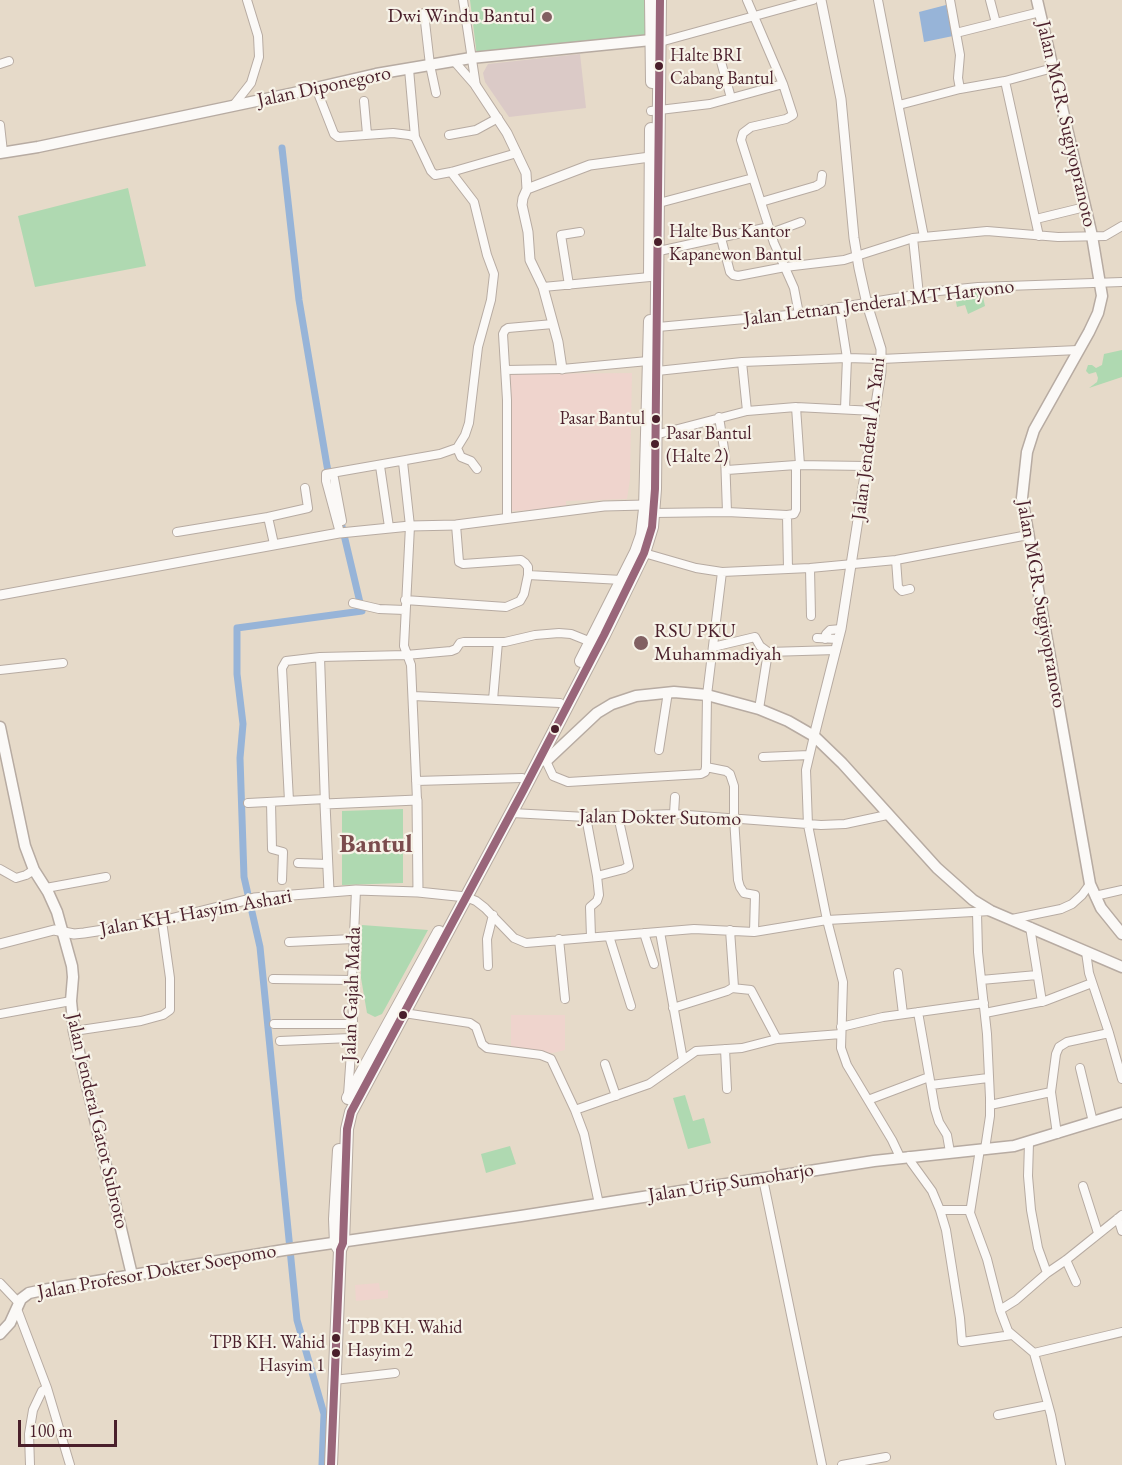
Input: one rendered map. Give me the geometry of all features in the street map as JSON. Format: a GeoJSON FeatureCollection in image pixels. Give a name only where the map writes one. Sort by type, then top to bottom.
{"type":"FeatureCollection","features":[{"type":"Feature","properties":{"kind":"main road"},"geometry":{"type":"LineString","coordinates":[[651,0],[656,41]]}},
{"type":"Feature","properties":{"kind":"main road"},"geometry":{"type":"LineString","coordinates":[[331,1465],[340,1246],[349,1120],[362,1090],[404,1013],[591,642],[608,618],[644,554],[652,527],[649,509],[651,436],[657,371],[658,327],[653,284],[659,251],[655,110],[656,41],[660,0]]}},
{"type":"Feature","properties":{"kind":"main road","name":"Jalan MGR. Sugiyopranoto"},"geometry":{"type":"LineString","coordinates":[[1037,0],[1092,236],[1102,296],[1098,313],[1041,414],[1027,452],[1022,498],[1090,884],[1109,919],[1122,934]]}},
{"type":"Feature","properties":{"kind":"main road","name":"Jalan Diponegoro"},"geometry":{"type":"LineString","coordinates":[[1,153],[233,106],[362,76],[471,58],[656,41]]}},
{"type":"Feature","properties":{"kind":"main road"},"geometry":{"type":"LineString","coordinates":[[651,436],[648,361],[653,284],[650,157],[655,110]]}},
{"type":"Feature","properties":{"kind":"main road"},"geometry":{"type":"LineString","coordinates":[[340,1246],[335,1219],[339,1139],[340,1121],[348,1099],[543,759],[608,618],[640,541],[649,509]]}},
{"type":"Feature","properties":{"kind":"main road"},"geometry":{"type":"LineString","coordinates":[[543,759],[592,717],[604,709],[636,696],[668,692],[707,695],[759,709],[788,720],[814,736],[955,885],[991,911],[1122,967]]}},
{"type":"Feature","properties":{"kind":"main road","name":"Jalan Jenderal Gatot Subroto"},"geometry":{"type":"LineString","coordinates":[[0,727],[25,846],[34,870],[52,900],[72,966],[71,1001],[74,1031],[132,1275]]}},
{"type":"Feature","properties":{"kind":"main road","name":"Jalan Urip Sumoharjo"},"geometry":{"type":"LineString","coordinates":[[340,1246],[904,1157],[1029,1143],[1122,1113]]}},
{"type":"Feature","properties":{"kind":"main road","name":"Jalan Profesor Dokter Soepomo"},"geometry":{"type":"LineString","coordinates":[[0,1334],[8,1326],[24,1297],[35,1292],[284,1250],[340,1246]]}},
{"type":"Feature","properties":{"kind":"street"},"geometry":{"type":"LineString","coordinates":[[233,106],[251,83],[259,57],[258,36],[247,0]]}},
{"type":"Feature","properties":{"kind":"street"},"geometry":{"type":"LineString","coordinates":[[463,0],[476,86]]}},
{"type":"Feature","properties":{"kind":"street"},"geometry":{"type":"LineString","coordinates":[[747,0],[783,84],[793,116],[751,128],[741,137],[770,230],[794,288],[799,314]]}},
{"type":"Feature","properties":{"kind":"street"},"geometry":{"type":"LineString","coordinates":[[656,41],[813,0]]}},
{"type":"Feature","properties":{"kind":"street","name":"Jalan Jenderal A. Yani"},"geometry":{"type":"LineString","coordinates":[[814,736],[841,629],[880,383],[881,359],[880,345],[867,304],[857,255],[841,99],[821,0]]}},
{"type":"Feature","properties":{"kind":"street"},"geometry":{"type":"LineString","coordinates":[[878,0],[924,237]]}},
{"type":"Feature","properties":{"kind":"street"},"geometry":{"type":"LineString","coordinates":[[950,0],[961,61],[958,74],[960,89]]}},
{"type":"Feature","properties":{"kind":"street"},"geometry":{"type":"LineString","coordinates":[[990,0],[996,23]]}},
{"type":"Feature","properties":{"kind":"street"},"geometry":{"type":"LineString","coordinates":[[956,33],[1040,12]]}},
{"type":"Feature","properties":{"kind":"street"},"geometry":{"type":"LineString","coordinates":[[424,13],[436,93]]}},
{"type":"Feature","properties":{"kind":"street"},"geometry":{"type":"LineString","coordinates":[[720,58],[731,98]]}},
{"type":"Feature","properties":{"kind":"street"},"geometry":{"type":"LineString","coordinates":[[0,64],[9,61]]}},
{"type":"Feature","properties":{"kind":"street"},"geometry":{"type":"LineString","coordinates":[[454,61],[476,86],[498,118],[518,153],[527,178],[527,189],[522,205],[530,260],[543,287],[558,342],[562,369]]}},
{"type":"Feature","properties":{"kind":"street"},"geometry":{"type":"LineString","coordinates":[[899,105],[1053,68]]}},
{"type":"Feature","properties":{"kind":"street"},"geometry":{"type":"LineString","coordinates":[[410,69],[415,137],[433,174],[451,172],[518,153]]}},
{"type":"Feature","properties":{"kind":"street"},"geometry":{"type":"LineString","coordinates":[[1005,81],[1039,236]]}},
{"type":"Feature","properties":{"kind":"street"},"geometry":{"type":"LineString","coordinates":[[655,110],[710,104],[783,84]]}},
{"type":"Feature","properties":{"kind":"street"},"geometry":{"type":"LineString","coordinates":[[316,88],[334,134],[338,137],[402,133],[415,137]]}},
{"type":"Feature","properties":{"kind":"street"},"geometry":{"type":"LineString","coordinates":[[364,101],[368,134]]}},
{"type":"Feature","properties":{"kind":"street"},"geometry":{"type":"LineString","coordinates":[[448,135],[476,130],[498,118]]}},
{"type":"Feature","properties":{"kind":"street"},"geometry":{"type":"LineString","coordinates":[[0,125],[1,153]]}},
{"type":"Feature","properties":{"kind":"street"},"geometry":{"type":"LineString","coordinates":[[527,189],[590,165],[650,157]]}},
{"type":"Feature","properties":{"kind":"street"},"geometry":{"type":"LineString","coordinates":[[342,521],[326,481],[330,474],[440,454],[457,447],[469,423],[478,347],[491,300],[494,274],[474,202],[451,172]]}},
{"type":"Feature","properties":{"kind":"street"},"geometry":{"type":"LineString","coordinates":[[761,202],[816,186],[821,183],[822,175]]}},
{"type":"Feature","properties":{"kind":"street"},"geometry":{"type":"LineString","coordinates":[[659,203],[753,178]]}},
{"type":"Feature","properties":{"kind":"street"},"geometry":{"type":"LineString","coordinates":[[1036,219],[1085,207]]}},
{"type":"Feature","properties":{"kind":"street"},"geometry":{"type":"LineString","coordinates":[[659,251],[801,222]]}},
{"type":"Feature","properties":{"kind":"street"},"geometry":{"type":"LineString","coordinates":[[721,238],[730,272],[733,275],[836,261],[913,238],[987,231],[1039,236],[1105,236],[1122,225]]}},
{"type":"Feature","properties":{"kind":"street"},"geometry":{"type":"LineString","coordinates":[[569,285],[562,235],[580,232]]}},
{"type":"Feature","properties":{"kind":"street"},"geometry":{"type":"LineString","coordinates":[[913,238],[919,295]]}},
{"type":"Feature","properties":{"kind":"street","name":"Jalan Letnan Jenderal MT Haryono"},"geometry":{"type":"LineString","coordinates":[[658,327],[799,314],[978,287],[1122,282]]}},
{"type":"Feature","properties":{"kind":"street"},"geometry":{"type":"LineString","coordinates":[[543,287],[653,284]]}},
{"type":"Feature","properties":{"kind":"street"},"geometry":{"type":"LineString","coordinates":[[839,307],[847,358],[845,409]]}},
{"type":"Feature","properties":{"kind":"street"},"geometry":{"type":"LineString","coordinates":[[507,518],[508,436],[503,334],[505,330],[553,324]]}},
{"type":"Feature","properties":{"kind":"street"},"geometry":{"type":"LineString","coordinates":[[657,371],[742,362],[881,359],[1078,350]]}},
{"type":"Feature","properties":{"kind":"street"},"geometry":{"type":"LineString","coordinates":[[506,370],[562,369],[648,361]]}},
{"type":"Feature","properties":{"kind":"street"},"geometry":{"type":"LineString","coordinates":[[742,362],[747,411]]}},
{"type":"Feature","properties":{"kind":"street"},"geometry":{"type":"LineString","coordinates":[[0,595],[274,544],[389,527],[456,525],[581,508],[794,514],[798,465],[796,407]]}},
{"type":"Feature","properties":{"kind":"street"},"geometry":{"type":"LineString","coordinates":[[651,436],[747,411],[796,407],[874,411]]}},
{"type":"Feature","properties":{"kind":"street"},"geometry":{"type":"LineString","coordinates":[[719,417],[727,470],[728,512]]}},
{"type":"Feature","properties":{"kind":"street"},"geometry":{"type":"LineString","coordinates":[[457,447],[461,457],[471,461],[477,469]]}},
{"type":"Feature","properties":{"kind":"street"},"geometry":{"type":"LineString","coordinates":[[403,462],[410,526],[404,646],[411,665],[417,801],[418,892]]}},
{"type":"Feature","properties":{"kind":"street"},"geometry":{"type":"LineString","coordinates":[[727,470],[798,465],[867,466]]}},
{"type":"Feature","properties":{"kind":"street"},"geometry":{"type":"LineString","coordinates":[[380,466],[389,527]]}},
{"type":"Feature","properties":{"kind":"street"},"geometry":{"type":"LineString","coordinates":[[177,532],[308,508],[305,488]]}},
{"type":"Feature","properties":{"kind":"street"},"geometry":{"type":"LineString","coordinates":[[334,499],[343,532]]}},
{"type":"Feature","properties":{"kind":"street"},"geometry":{"type":"LineString","coordinates":[[787,515],[788,569]]}},
{"type":"Feature","properties":{"kind":"street"},"geometry":{"type":"LineString","coordinates":[[268,517],[274,544]]}},
{"type":"Feature","properties":{"kind":"street"},"geometry":{"type":"LineString","coordinates":[[405,600],[506,607],[520,601],[524,594],[528,567],[521,560],[463,564],[459,562],[456,525]]}},
{"type":"Feature","properties":{"kind":"street"},"geometry":{"type":"LineString","coordinates":[[644,554],[696,568],[722,572],[810,568],[896,560],[1028,535]]}},
{"type":"Feature","properties":{"kind":"street"},"geometry":{"type":"LineString","coordinates":[[896,560],[898,587],[902,591],[910,589]]}},
{"type":"Feature","properties":{"kind":"street"},"geometry":{"type":"LineString","coordinates":[[810,568],[810,616]]}},
{"type":"Feature","properties":{"kind":"street"},"geometry":{"type":"LineString","coordinates":[[543,759],[553,776],[568,782],[705,772],[707,695],[722,572]]}},
{"type":"Feature","properties":{"kind":"street"},"geometry":{"type":"LineString","coordinates":[[528,574],[622,580]]}},
{"type":"Feature","properties":{"kind":"street"},"geometry":{"type":"LineString","coordinates":[[354,604],[405,610]]}},
{"type":"Feature","properties":{"kind":"street"},"geometry":{"type":"LineString","coordinates":[[838,639],[821,639],[830,630],[841,629]]}},
{"type":"Feature","properties":{"kind":"street"},"geometry":{"type":"LineString","coordinates":[[289,801],[283,664],[290,660],[451,651],[464,642],[498,642],[535,635],[564,633],[591,642]]}},
{"type":"Feature","properties":{"kind":"street"},"geometry":{"type":"LineString","coordinates":[[713,647],[755,637],[760,646],[768,652],[836,650]]}},
{"type":"Feature","properties":{"kind":"street"},"geometry":{"type":"LineString","coordinates":[[494,700],[498,642]]}},
{"type":"Feature","properties":{"kind":"street"},"geometry":{"type":"LineString","coordinates":[[759,709],[768,652]]}},
{"type":"Feature","properties":{"kind":"street"},"geometry":{"type":"LineString","coordinates":[[320,657],[329,891]]}},
{"type":"Feature","properties":{"kind":"street"},"geometry":{"type":"LineString","coordinates":[[0,670],[63,663]]}},
{"type":"Feature","properties":{"kind":"street"},"geometry":{"type":"LineString","coordinates":[[659,750],[668,692]]}},
{"type":"Feature","properties":{"kind":"street"},"geometry":{"type":"LineString","coordinates":[[412,696],[560,703]]}},
{"type":"Feature","properties":{"kind":"street"},"geometry":{"type":"LineString","coordinates":[[814,736],[806,770],[808,825],[827,920],[843,982],[841,1048],[847,1065],[892,1140],[932,1191],[940,1210],[946,1230],[962,1342],[1012,1335]]}},
{"type":"Feature","properties":{"kind":"street"},"geometry":{"type":"LineString","coordinates":[[763,757],[809,755]]}},
{"type":"Feature","properties":{"kind":"street"},"geometry":{"type":"LineString","coordinates":[[706,767],[726,771],[730,774],[734,786],[734,818],[740,887],[744,893],[755,895],[754,932]]}},
{"type":"Feature","properties":{"kind":"street"},"geometry":{"type":"LineString","coordinates":[[416,781],[522,778]]}},
{"type":"Feature","properties":{"kind":"street"},"geometry":{"type":"LineString","coordinates":[[674,814],[675,797]]}},
{"type":"Feature","properties":{"kind":"street"},"geometry":{"type":"LineString","coordinates":[[248,803],[417,801]]}},
{"type":"Feature","properties":{"kind":"street"},"geometry":{"type":"LineString","coordinates":[[271,802],[272,849],[283,852],[282,880]]}},
{"type":"Feature","properties":{"kind":"street","name":"Jalan Dokter Sutomo"},"geometry":{"type":"LineString","coordinates":[[512,813],[585,817],[674,814],[808,825],[845,824],[887,815]]}},
{"type":"Feature","properties":{"kind":"street"},"geometry":{"type":"LineString","coordinates":[[597,876],[629,866],[618,816]]}},
{"type":"Feature","properties":{"kind":"street"},"geometry":{"type":"LineString","coordinates":[[585,817],[597,876],[598,897],[590,907],[591,937]]}},
{"type":"Feature","properties":{"kind":"street"},"geometry":{"type":"LineString","coordinates":[[298,863],[328,864]]}},
{"type":"Feature","properties":{"kind":"street"},"geometry":{"type":"LineString","coordinates":[[0,869],[16,878],[34,870]]}},
{"type":"Feature","properties":{"kind":"street"},"geometry":{"type":"LineString","coordinates":[[46,888],[106,877]]}},
{"type":"Feature","properties":{"kind":"street"},"geometry":{"type":"LineString","coordinates":[[1012,919],[1061,909],[1072,904],[1090,884]]}},
{"type":"Feature","properties":{"kind":"street","name":"Jalan KH. Hasyim Ashari"},"geometry":{"type":"LineString","coordinates":[[0,944],[54,930],[84,933],[162,921],[251,898],[356,890],[418,892],[462,897]]}},
{"type":"Feature","properties":{"kind":"street","name":"Jalan Gajah Mada"},"geometry":{"type":"LineString","coordinates":[[348,1099],[356,890]]}},
{"type":"Feature","properties":{"kind":"street"},"geometry":{"type":"LineString","coordinates":[[1095,896],[1122,890]]}},
{"type":"Feature","properties":{"kind":"street"},"geometry":{"type":"LineString","coordinates":[[462,897],[476,901],[521,942],[694,929],[754,932],[827,920],[991,911]]}},
{"type":"Feature","properties":{"kind":"street"},"geometry":{"type":"LineString","coordinates":[[977,913],[981,980],[986,1013],[990,1105],[970,1210],[987,1259],[1006,1327],[1034,1353],[1061,1465]]}},
{"type":"Feature","properties":{"kind":"street"},"geometry":{"type":"LineString","coordinates":[[488,966],[487,939],[492,915]]}},
{"type":"Feature","properties":{"kind":"street"},"geometry":{"type":"LineString","coordinates":[[74,1031],[155,1018],[170,1010],[170,978],[162,921]]}},
{"type":"Feature","properties":{"kind":"street"},"geometry":{"type":"LineString","coordinates":[[1030,927],[1042,1002]]}},
{"type":"Feature","properties":{"kind":"street"},"geometry":{"type":"LineString","coordinates":[[730,930],[735,985],[732,988]]}},
{"type":"Feature","properties":{"kind":"street"},"geometry":{"type":"LineString","coordinates":[[660,932],[683,1060]]}},
{"type":"Feature","properties":{"kind":"street"},"geometry":{"type":"LineString","coordinates":[[644,933],[654,964]]}},
{"type":"Feature","properties":{"kind":"street"},"geometry":{"type":"LineString","coordinates":[[609,936],[631,1006]]}},
{"type":"Feature","properties":{"kind":"street"},"geometry":{"type":"LineString","coordinates":[[289,942],[353,939]]}},
{"type":"Feature","properties":{"kind":"street"},"geometry":{"type":"LineString","coordinates":[[559,939],[565,999]]}},
{"type":"Feature","properties":{"kind":"street"},"geometry":{"type":"LineString","coordinates":[[1086,952],[1092,983],[1122,1079]]}},
{"type":"Feature","properties":{"kind":"street"},"geometry":{"type":"LineString","coordinates":[[898,973],[903,1014]]}},
{"type":"Feature","properties":{"kind":"street"},"geometry":{"type":"LineString","coordinates":[[981,980],[1037,975]]}},
{"type":"Feature","properties":{"kind":"street"},"geometry":{"type":"LineString","coordinates":[[273,979],[352,980]]}},
{"type":"Feature","properties":{"kind":"street"},"geometry":{"type":"LineString","coordinates":[[986,1013],[1042,1002],[1092,983]]}},
{"type":"Feature","properties":{"kind":"street"},"geometry":{"type":"LineString","coordinates":[[673,1008],[732,988],[747,988],[751,990],[777,1039]]}},
{"type":"Feature","properties":{"kind":"street"},"geometry":{"type":"LineString","coordinates":[[0,1014],[71,1001]]}},
{"type":"Feature","properties":{"kind":"street"},"geometry":{"type":"LineString","coordinates":[[575,1110],[649,1084],[698,1050],[742,1048],[777,1039],[841,1030],[903,1014],[984,1003]]}},
{"type":"Feature","properties":{"kind":"street"},"geometry":{"type":"LineString","coordinates":[[918,1012],[937,1116],[947,1135],[950,1152]]}},
{"type":"Feature","properties":{"kind":"street"},"geometry":{"type":"LineString","coordinates":[[404,1013],[470,1023],[476,1027],[482,1044],[487,1048],[549,1057],[584,1134],[599,1204]]}},
{"type":"Feature","properties":{"kind":"street"},"geometry":{"type":"LineString","coordinates":[[274,1024],[352,1024]]}},
{"type":"Feature","properties":{"kind":"street"},"geometry":{"type":"LineString","coordinates":[[1057,1134],[1051,1092],[1059,1047],[1067,1042],[1109,1033]]}},
{"type":"Feature","properties":{"kind":"street"},"geometry":{"type":"LineString","coordinates":[[280,1041],[351,1038]]}},
{"type":"Feature","properties":{"kind":"street"},"geometry":{"type":"LineString","coordinates":[[725,1049],[727,1089]]}},
{"type":"Feature","properties":{"kind":"street"},"geometry":{"type":"LineString","coordinates":[[605,1064],[616,1096]]}},
{"type":"Feature","properties":{"kind":"street"},"geometry":{"type":"LineString","coordinates":[[1080,1068],[1093,1122]]}},
{"type":"Feature","properties":{"kind":"street"},"geometry":{"type":"LineString","coordinates":[[868,1100],[930,1081],[988,1078]]}},
{"type":"Feature","properties":{"kind":"street"},"geometry":{"type":"LineString","coordinates":[[990,1105],[1051,1092]]}},
{"type":"Feature","properties":{"kind":"street"},"geometry":{"type":"LineString","coordinates":[[1029,1143],[1030,1210],[1038,1248],[1047,1273]]}},
{"type":"Feature","properties":{"kind":"street"},"geometry":{"type":"LineString","coordinates":[[763,1179],[822,1465]]}},
{"type":"Feature","properties":{"kind":"street"},"geometry":{"type":"LineString","coordinates":[[1083,1186],[1098,1233]]}},
{"type":"Feature","properties":{"kind":"street"},"geometry":{"type":"LineString","coordinates":[[940,1210],[970,1210]]}},
{"type":"Feature","properties":{"kind":"street"},"geometry":{"type":"LineString","coordinates":[[1000,1310],[1024,1294],[1120,1216]]}},
{"type":"Feature","properties":{"kind":"street"},"geometry":{"type":"LineString","coordinates":[[1120,1216],[1122,1231]]}},
{"type":"Feature","properties":{"kind":"street"},"geometry":{"type":"LineString","coordinates":[[1066,1260],[1076,1282]]}},
{"type":"Feature","properties":{"kind":"street"},"geometry":{"type":"LineString","coordinates":[[0,1283],[18,1306],[47,1388],[70,1465]]}},
{"type":"Feature","properties":{"kind":"street"},"geometry":{"type":"LineString","coordinates":[[1034,1353],[1122,1332]]}},
{"type":"Feature","properties":{"kind":"street"},"geometry":{"type":"LineString","coordinates":[[334,1380],[395,1373]]}},
{"type":"Feature","properties":{"kind":"street"},"geometry":{"type":"LineString","coordinates":[[30,1465],[29,1434],[33,1410],[42,1391],[47,1388]]}},
{"type":"Feature","properties":{"kind":"street"},"geometry":{"type":"LineString","coordinates":[[998,1415],[1048,1405]]}},
{"type":"Feature","properties":{"kind":"street"},"geometry":{"type":"LineString","coordinates":[[842,1465],[886,1456]]}},
{"type":"Feature","properties":{"kind":"shaded area"},"geometry":{"type":"Polygon","coordinates":[[[580,54],[586,108],[509,117],[485,82],[483,73],[488,64],[580,54]]]}},
{"type":"Feature","properties":{"kind":"shaded area","name":"Pasar Bantul"},"geometry":{"type":"Polygon","coordinates":[[[632,373],[630,479],[627,499],[566,501],[566,509],[510,511],[508,374],[632,373]]]}},
{"type":"Feature","properties":{"kind":"shaded area"},"geometry":{"type":"Polygon","coordinates":[[[511,1015],[565,1015],[565,1050],[553,1053],[511,1052],[511,1015]]]}},
{"type":"Feature","properties":{"kind":"shaded area"},"geometry":{"type":"Polygon","coordinates":[[[379,1283],[380,1291],[388,1290],[388,1298],[356,1301],[355,1285],[379,1283]]]}},
{"type":"Feature","properties":{"kind":"green space"},"geometry":{"type":"Polygon","coordinates":[[[470,0],[648,0],[650,39],[477,56],[470,0]]]}},
{"type":"Feature","properties":{"kind":"green space"},"geometry":{"type":"Polygon","coordinates":[[[128,188],[146,266],[35,287],[18,216],[128,188]]]}},
{"type":"Feature","properties":{"kind":"green space"},"geometry":{"type":"Polygon","coordinates":[[[981,288],[985,306],[968,314],[965,305],[957,307],[954,292],[981,288]]]}},
{"type":"Feature","properties":{"kind":"green space"},"geometry":{"type":"Polygon","coordinates":[[[1122,350],[1122,377],[1089,388],[1097,382],[1098,378],[1096,372],[1089,374],[1086,371],[1088,365],[1096,368],[1102,365],[1104,354],[1122,350]]]}},
{"type":"Feature","properties":{"kind":"green space"},"geometry":{"type":"Polygon","coordinates":[[[403,809],[403,883],[342,885],[342,811],[403,809]]]}},
{"type":"Feature","properties":{"kind":"green space"},"geometry":{"type":"Polygon","coordinates":[[[362,925],[428,930],[382,1014],[375,1017],[367,1013],[361,978],[362,925]]]}},
{"type":"Feature","properties":{"kind":"green space"},"geometry":{"type":"Polygon","coordinates":[[[685,1095],[693,1121],[704,1118],[711,1143],[688,1149],[673,1098],[685,1095]]]}},
{"type":"Feature","properties":{"kind":"green space"},"geometry":{"type":"Polygon","coordinates":[[[510,1146],[516,1164],[486,1173],[481,1154],[510,1146]]]}},
{"type":"Feature","properties":{"kind":"water"},"geometry":{"type":"Polygon","coordinates":[[[946,5],[953,36],[924,42],[919,12],[946,5]]]}},
{"type":"Feature","properties":{"kind":"waterway"},"geometry":{"type":"LineString","coordinates":[[282,148],[299,300],[333,493]]}},
{"type":"Feature","properties":{"kind":"waterway"},"geometry":{"type":"LineString","coordinates":[[322,1465],[324,1414],[297,1320],[260,947],[244,877],[240,758],[243,724],[237,674],[237,628],[362,611],[340,518]]}},
{"type":"Feature","properties":{"kind":"transit line"},"geometry":{"type":"LineString","coordinates":[[331,1465],[340,1250],[343,1243],[347,1129],[351,1112],[604,635],[644,553],[652,527],[655,489],[660,0]]}},
{"type":"Feature","properties":{"kind":"place","name":"Dwi Windu Bantul"},"geometry":{"type":"Point","coordinates":[547,17]}},
{"type":"Feature","properties":{"kind":"place","name":"Halte BRI Cabang Bantul"},"geometry":{"type":"Point","coordinates":[659,66]}},
{"type":"Feature","properties":{"kind":"place","name":"Halte Bus Kantor Kapanewon Bantul"},"geometry":{"type":"Point","coordinates":[658,242]}},
{"type":"Feature","properties":{"kind":"place","name":"Pasar Bantul"},"geometry":{"type":"Point","coordinates":[656,419]}},
{"type":"Feature","properties":{"kind":"place","name":"Pasar Bantul (Halte 2)"},"geometry":{"type":"Point","coordinates":[655,444]}},
{"type":"Feature","properties":{"kind":"place","name":"RSU PKU Muhammadiyah"},"geometry":{"type":"Point","coordinates":[641,643]}},
{"type":"Feature","properties":{"kind":"place","name":"TPB KH. Wahid Hasyim 2"},"geometry":{"type":"Point","coordinates":[336,1338]}},
{"type":"Feature","properties":{"kind":"place","name":"TPB KH. Wahid Hasyim 1"},"geometry":{"type":"Point","coordinates":[336,1353]}},
{"type":"Feature","properties":{"kind":"district","name":"Bantul"},"geometry":{"type":"Point","coordinates":[376,845]}}]}
